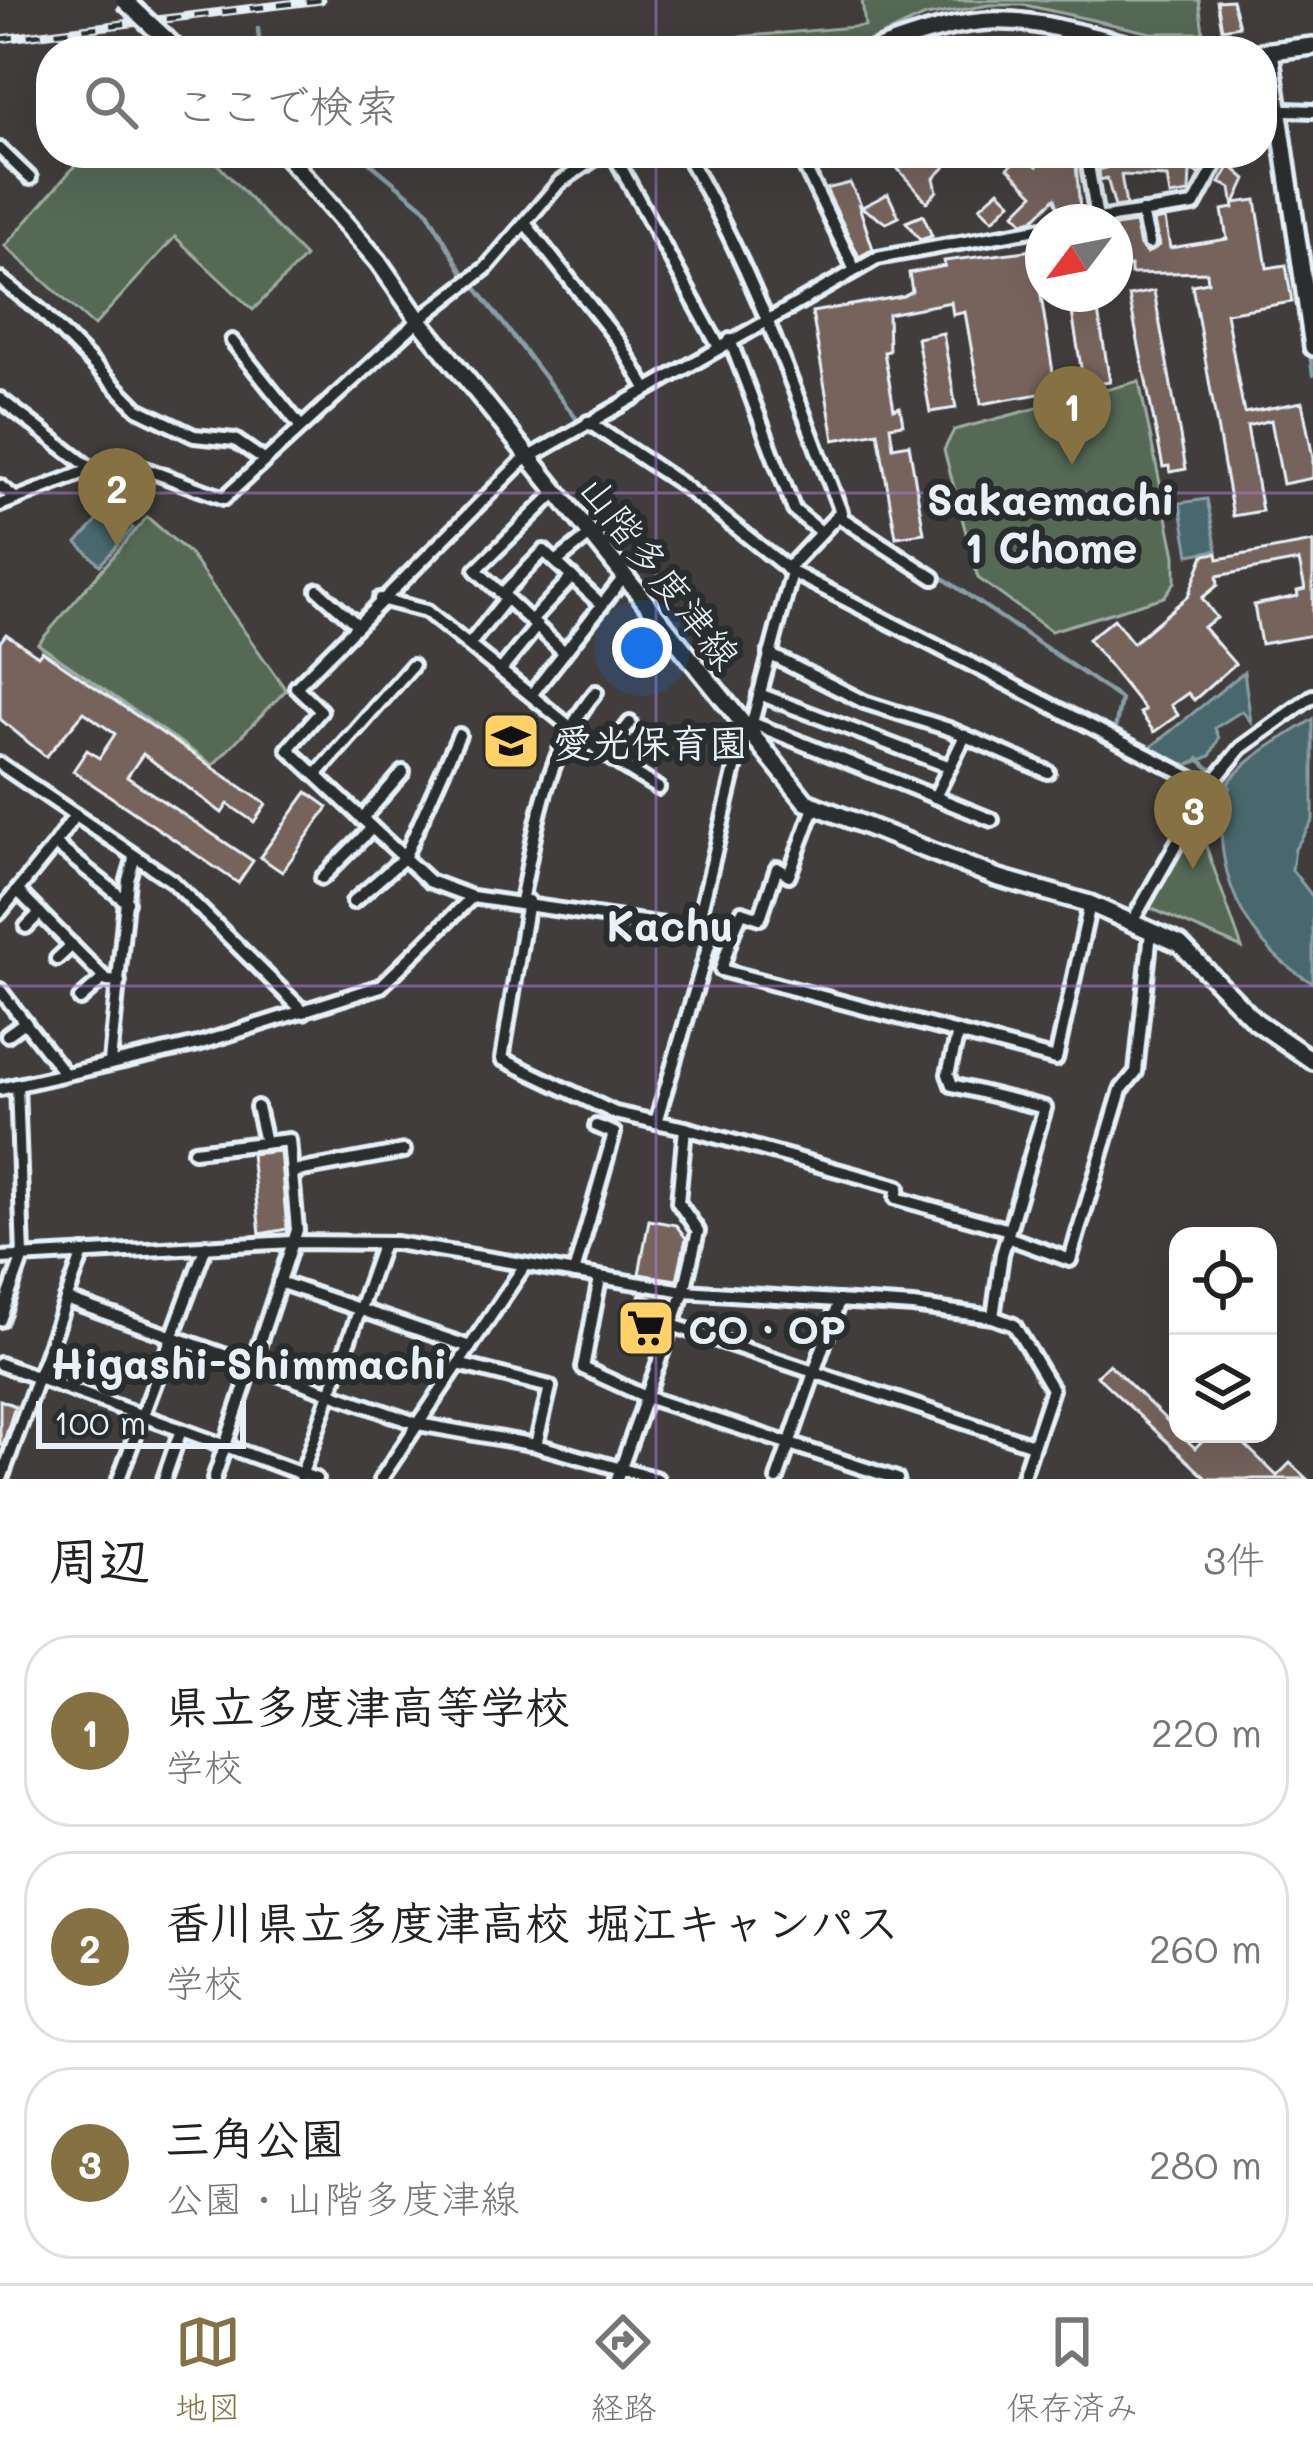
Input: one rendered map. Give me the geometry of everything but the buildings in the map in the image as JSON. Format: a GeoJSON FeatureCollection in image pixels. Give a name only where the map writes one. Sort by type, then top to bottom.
{"type":"FeatureCollection","features":[{"type":"Feature","properties":{"kind":"main road"},"geometry":{"type":"LineString","coordinates":[[124,0],[163,36]]}},
{"type":"Feature","properties":{"kind":"main road"},"geometry":{"type":"LineString","coordinates":[[909,36],[940,23],[995,14],[1022,15],[1092,36]]}},
{"type":"Feature","properties":{"kind":"main road"},"geometry":{"type":"LineString","coordinates":[[1277,51],[1313,46]]}},
{"type":"Feature","properties":{"kind":"main road"},"geometry":{"type":"LineString","coordinates":[[1277,149],[1313,347]]}},
{"type":"Feature","properties":{"kind":"main road","name":"山階多度津線"},"geometry":{"type":"LineString","coordinates":[[297,168],[378,261],[419,320],[748,727],[786,782],[815,806],[995,877],[1090,904],[1180,944],[1254,1020],[1313,1061]]}},
{"type":"Feature","properties":{"kind":"street"},"geometry":{"type":"LineString","coordinates":[[1277,110],[1313,111]]}},
{"type":"Feature","properties":{"kind":"street"},"geometry":{"type":"LineString","coordinates":[[0,144],[30,178]]}},
{"type":"Feature","properties":{"kind":"street"},"geometry":{"type":"LineString","coordinates":[[0,505],[118,459],[224,498],[419,320],[486,268],[559,183],[581,168]]}},
{"type":"Feature","properties":{"kind":"street"},"geometry":{"type":"LineString","coordinates":[[622,168],[724,344],[794,510],[821,532]]}},
{"type":"Feature","properties":{"kind":"street"},"geometry":{"type":"LineString","coordinates":[[694,168],[719,209],[768,320],[841,512],[789,570],[697,927]]}},
{"type":"Feature","properties":{"kind":"street"},"geometry":{"type":"LineString","coordinates":[[806,168],[855,270]]}},
{"type":"Feature","properties":{"kind":"street"},"geometry":{"type":"LineString","coordinates":[[1089,168],[1095,204]]}},
{"type":"Feature","properties":{"kind":"street"},"geometry":{"type":"LineString","coordinates":[[1133,213],[1194,205],[1214,168]]}},
{"type":"Feature","properties":{"kind":"street"},"geometry":{"type":"LineString","coordinates":[[1142,212],[1150,243]]}},
{"type":"Feature","properties":{"kind":"street"},"geometry":{"type":"LineString","coordinates":[[524,223],[619,342],[646,388]]}},
{"type":"Feature","properties":{"kind":"street"},"geometry":{"type":"LineString","coordinates":[[732,935],[525,901],[472,897],[429,881],[288,749],[321,711],[296,687],[355,623],[531,458],[587,422],[877,258],[1025,231]]}},
{"type":"Feature","properties":{"kind":"street"},"geometry":{"type":"LineString","coordinates":[[0,279],[40,311],[138,410],[194,436],[236,440],[265,460]]}},
{"type":"Feature","properties":{"kind":"street"},"geometry":{"type":"LineString","coordinates":[[232,341],[301,428]]}},
{"type":"Feature","properties":{"kind":"street"},"geometry":{"type":"LineString","coordinates":[[0,399],[90,468]]}},
{"type":"Feature","properties":{"kind":"street"},"geometry":{"type":"LineString","coordinates":[[587,422],[681,484],[789,570],[1208,788]]}},
{"type":"Feature","properties":{"kind":"street"},"geometry":{"type":"LineString","coordinates":[[0,486],[16,499]]}},
{"type":"Feature","properties":{"kind":"street"},"geometry":{"type":"LineString","coordinates":[[557,491],[476,570],[562,650]]}},
{"type":"Feature","properties":{"kind":"street"},"geometry":{"type":"LineString","coordinates":[[837,515],[934,578]]}},
{"type":"Feature","properties":{"kind":"street"},"geometry":{"type":"LineString","coordinates":[[556,562],[591,535]]}},
{"type":"Feature","properties":{"kind":"street"},"geometry":{"type":"LineString","coordinates":[[469,645],[544,551],[602,604]]}},
{"type":"Feature","properties":{"kind":"street"},"geometry":{"type":"LineString","coordinates":[[501,670],[572,577]]}},
{"type":"Feature","properties":{"kind":"street"},"geometry":{"type":"LineString","coordinates":[[531,695],[624,577]]}},
{"type":"Feature","properties":{"kind":"street"},"geometry":{"type":"LineString","coordinates":[[318,590],[355,623]]}},
{"type":"Feature","properties":{"kind":"street"},"geometry":{"type":"LineString","coordinates":[[380,599],[427,611],[604,754],[658,788]]}},
{"type":"Feature","properties":{"kind":"street"},"geometry":{"type":"LineString","coordinates":[[769,654],[864,702],[965,736],[1048,772]]}},
{"type":"Feature","properties":{"kind":"street"},"geometry":{"type":"LineString","coordinates":[[316,775],[412,666]]}},
{"type":"Feature","properties":{"kind":"street"},"geometry":{"type":"LineString","coordinates":[[596,692],[568,725],[545,781],[502,1058],[615,1113],[898,1187],[896,1198],[1008,1234],[1070,1260],[1120,1090],[1136,1072],[1151,932]]}},
{"type":"Feature","properties":{"kind":"street"},"geometry":{"type":"LineString","coordinates":[[759,694],[950,767]]}},
{"type":"Feature","properties":{"kind":"street"},"geometry":{"type":"LineString","coordinates":[[1132,922],[1208,788],[1241,748],[1313,696]]}},
{"type":"Feature","properties":{"kind":"street"},"geometry":{"type":"LineString","coordinates":[[604,754],[630,723]]}},
{"type":"Feature","properties":{"kind":"street"},"geometry":{"type":"LineString","coordinates":[[748,727],[992,820]]}},
{"type":"Feature","properties":{"kind":"street"},"geometry":{"type":"LineString","coordinates":[[353,902],[404,858],[459,735]]}},
{"type":"Feature","properties":{"kind":"street"},"geometry":{"type":"LineString","coordinates":[[935,797],[965,736]]}},
{"type":"Feature","properties":{"kind":"street"},"geometry":{"type":"LineString","coordinates":[[0,764],[172,881],[304,1012]]}},
{"type":"Feature","properties":{"kind":"street"},"geometry":{"type":"LineString","coordinates":[[322,878],[403,772]]}},
{"type":"Feature","properties":{"kind":"street"},"geometry":{"type":"LineString","coordinates":[[815,806],[789,874],[777,868],[760,918],[742,912],[722,970],[957,1037],[1056,1059],[1090,904]]}},
{"type":"Feature","properties":{"kind":"street"},"geometry":{"type":"LineString","coordinates":[[2,906],[75,815]]}},
{"type":"Feature","properties":{"kind":"street"},"geometry":{"type":"LineString","coordinates":[[55,844],[127,902]]}},
{"type":"Feature","properties":{"kind":"street"},"geometry":{"type":"LineString","coordinates":[[110,1062],[135,856]]}},
{"type":"Feature","properties":{"kind":"street"},"geometry":{"type":"LineString","coordinates":[[18,891],[104,978],[119,982]]}},
{"type":"Feature","properties":{"kind":"street"},"geometry":{"type":"LineString","coordinates":[[0,1089],[304,1012],[381,986],[472,897]]}},
{"type":"Feature","properties":{"kind":"street"},"geometry":{"type":"LineString","coordinates":[[26,928],[40,913]]}},
{"type":"Feature","properties":{"kind":"street"},"geometry":{"type":"LineString","coordinates":[[656,1122],[713,931]]}},
{"type":"Feature","properties":{"kind":"street"},"geometry":{"type":"LineString","coordinates":[[57,959],[72,945]]}},
{"type":"Feature","properties":{"kind":"street"},"geometry":{"type":"LineString","coordinates":[[80,999],[104,978]]}},
{"type":"Feature","properties":{"kind":"street"},"geometry":{"type":"LineString","coordinates":[[2,995],[64,1072]]}},
{"type":"Feature","properties":{"kind":"street"},"geometry":{"type":"LineString","coordinates":[[7,1035],[25,1022]]}},
{"type":"Feature","properties":{"kind":"street"},"geometry":{"type":"LineString","coordinates":[[957,1037],[948,1074],[952,1085],[1045,1108],[1008,1234],[993,1317]]}},
{"type":"Feature","properties":{"kind":"street"},"geometry":{"type":"LineString","coordinates":[[0,1320],[23,1256],[17,1085]]}},
{"type":"Feature","properties":{"kind":"street"},"geometry":{"type":"LineString","coordinates":[[257,1107],[265,1142]]}},
{"type":"Feature","properties":{"kind":"street"},"geometry":{"type":"LineString","coordinates":[[574,1274],[614,1132],[596,1126]]}},
{"type":"Feature","properties":{"kind":"street"},"geometry":{"type":"LineString","coordinates":[[617,1479],[684,1291],[698,1231],[678,1202],[685,1128]]}},
{"type":"Feature","properties":{"kind":"street"},"geometry":{"type":"LineString","coordinates":[[194,1151],[289,1140],[292,1172],[293,1242],[214,1479]]}},
{"type":"Feature","properties":{"kind":"street"},"geometry":{"type":"LineString","coordinates":[[292,1172],[404,1151]]}},
{"type":"Feature","properties":{"kind":"street"},"geometry":{"type":"LineString","coordinates":[[0,1258],[293,1242],[383,1243],[684,1291],[993,1317],[1014,1325],[1052,1389],[1022,1479]]}},
{"type":"Feature","properties":{"kind":"street"},"geometry":{"type":"LineString","coordinates":[[301,1476],[383,1243]]}},
{"type":"Feature","properties":{"kind":"street"},"geometry":{"type":"LineString","coordinates":[[119,1479],[206,1246]]}},
{"type":"Feature","properties":{"kind":"street"},"geometry":{"type":"LineString","coordinates":[[1,1479],[82,1253]]}},
{"type":"Feature","properties":{"kind":"street"},"geometry":{"type":"LineString","coordinates":[[398,1479],[383,1477],[525,1265]]}},
{"type":"Feature","properties":{"kind":"street"},"geometry":{"type":"LineString","coordinates":[[600,1278],[584,1368],[646,1397],[897,1479]]}},
{"type":"Feature","properties":{"kind":"street"},"geometry":{"type":"LineString","coordinates":[[279,1282],[470,1347]]}},
{"type":"Feature","properties":{"kind":"street"},"geometry":{"type":"LineString","coordinates":[[66,1299],[418,1424],[536,1445],[622,1465],[657,1479]]}},
{"type":"Feature","properties":{"kind":"street"},"geometry":{"type":"LineString","coordinates":[[777,1479],[839,1301]]}},
{"type":"Feature","properties":{"kind":"street"},"geometry":{"type":"LineString","coordinates":[[672,1325],[1033,1444]]}},
{"type":"Feature","properties":{"kind":"street"},"geometry":{"type":"LineString","coordinates":[[0,1364],[316,1479]]}},
{"type":"Feature","properties":{"kind":"street"},"geometry":{"type":"LineString","coordinates":[[458,1364],[550,1387],[536,1445]]}},
{"type":"Feature","properties":{"kind":"street"},"geometry":{"type":"LineString","coordinates":[[164,1479],[181,1430]]}},
{"type":"Feature","properties":{"kind":"green space"},"geometry":{"type":"Polygon","coordinates":[[[862,0],[1199,0],[1203,33],[1151,33],[1025,5],[989,5],[926,16],[881,36],[749,36],[865,26],[862,0]]]}},
{"type":"Feature","properties":{"kind":"green space"},"geometry":{"type":"Polygon","coordinates":[[[73,168],[221,168],[305,257],[253,310],[175,237],[94,326],[5,246],[73,168]]]}},
{"type":"Feature","properties":{"kind":"green space"},"geometry":{"type":"Polygon","coordinates":[[[1139,381],[1175,556],[1175,582],[1164,597],[1051,631],[978,578],[944,450],[954,430],[1139,381]]]}},
{"type":"Feature","properties":{"kind":"green space"},"geometry":{"type":"Polygon","coordinates":[[[147,517],[189,553],[286,690],[213,765],[38,644],[147,517]]]}},
{"type":"Feature","properties":{"kind":"green space"},"geometry":{"type":"Polygon","coordinates":[[[1195,826],[1200,829],[1242,948],[1150,908],[1195,826]]]}},
{"type":"Feature","properties":{"kind":"water"},"geometry":{"type":"Polygon","coordinates":[[[1207,499],[1217,550],[1189,555],[1180,503],[1207,499]]]}},
{"type":"Feature","properties":{"kind":"water"},"geometry":{"type":"Polygon","coordinates":[[[110,507],[133,528],[100,565],[77,543],[110,507]]]}},
{"type":"Feature","properties":{"kind":"water"},"geometry":{"type":"Polygon","coordinates":[[[1244,672],[1251,722],[1242,711],[1215,728],[1219,738],[1210,756],[1180,768],[1147,750],[1244,672]]]}},
{"type":"Feature","properties":{"kind":"water"},"geometry":{"type":"Polygon","coordinates":[[[1313,719],[1313,820],[1295,849],[1292,870],[1313,897],[1313,983],[1274,954],[1245,916],[1227,872],[1221,824],[1224,791],[1234,776],[1313,719]]]}},
{"type":"Feature","properties":{"kind":"waterway"},"geometry":{"type":"LineString","coordinates":[[258,28],[259,36]]}},
{"type":"Feature","properties":{"kind":"waterway"},"geometry":{"type":"LineString","coordinates":[[376,168],[426,209],[465,276]]}},
{"type":"Feature","properties":{"kind":"waterway"},"geometry":{"type":"LineString","coordinates":[[473,284],[579,422]]}},
{"type":"Feature","properties":{"kind":"waterway"},"geometry":{"type":"LineString","coordinates":[[1310,353],[1313,375]]}},
{"type":"Feature","properties":{"kind":"waterway"},"geometry":{"type":"LineString","coordinates":[[847,514],[917,561]]}},
{"type":"Feature","properties":{"kind":"waterway"},"geometry":{"type":"LineString","coordinates":[[937,574],[1121,699],[1115,729],[1151,748]]}},
{"type":"Feature","properties":{"kind":"waterway"},"geometry":{"type":"LineString","coordinates":[[1199,759],[1230,788]]}},
{"type":"Feature","properties":{"kind":"railway"},"geometry":{"type":"LineString","coordinates":[[0,39],[321,0]]}},
{"type":"Feature","properties":{"kind":"place","name":"県立多度津高等学校"},"geometry":{"type":"Point","coordinates":[1072,465]}},
{"type":"Feature","properties":{"kind":"place","name":"香川県立多度津高校 堀江キャンパス"},"geometry":{"type":"Point","coordinates":[117,547]}},
{"type":"Feature","properties":{"kind":"place","name":"愛光保育園"},"geometry":{"type":"Point","coordinates":[511,741]}},
{"type":"Feature","properties":{"kind":"place","name":"三角公園"},"geometry":{"type":"Point","coordinates":[1193,869]}},
{"type":"Feature","properties":{"kind":"place","name":"CO・OP"},"geometry":{"type":"Point","coordinates":[646,1328]}},
{"type":"Feature","properties":{"kind":"district","name":"Sakaemachi 1 Chome"},"geometry":{"type":"Point","coordinates":[1051,522]}},
{"type":"Feature","properties":{"kind":"district","name":"Kachu"},"geometry":{"type":"Point","coordinates":[670,924]}},
{"type":"Feature","properties":{"kind":"district","name":"Higashi-Shimmachi"},"geometry":{"type":"Point","coordinates":[249,1362]}}]}
